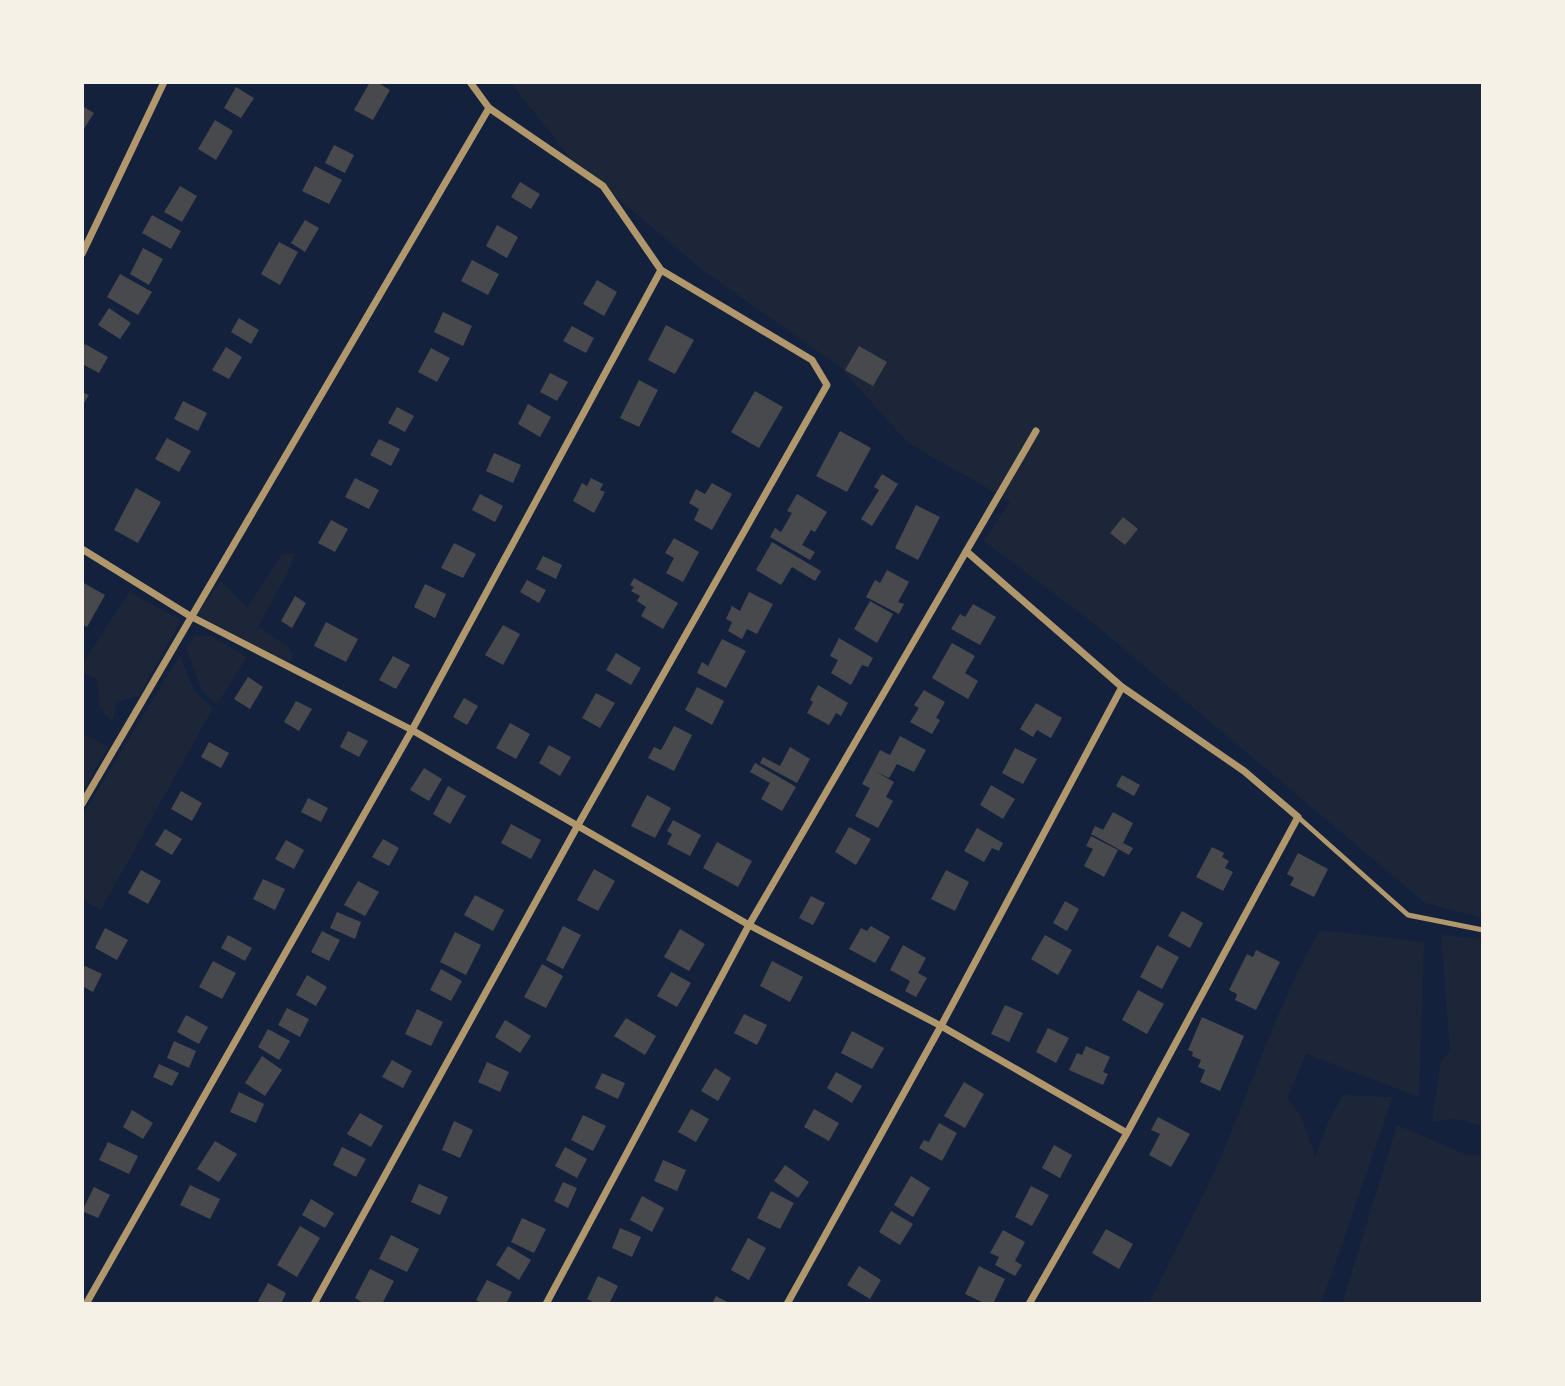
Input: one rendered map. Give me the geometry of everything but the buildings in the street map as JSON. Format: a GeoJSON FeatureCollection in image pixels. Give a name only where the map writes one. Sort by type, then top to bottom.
{"type":"FeatureCollection","features":[{"type":"Feature","properties":{"kind":"street"},"geometry":{"type":"LineString","coordinates":[[82,254],[164,82]]}},
{"type":"Feature","properties":{"kind":"street"},"geometry":{"type":"LineString","coordinates":[[314,1304],[578,825],[827,385],[812,360],[661,270],[603,186],[489,108],[470,82]]}},
{"type":"Feature","properties":{"kind":"street"},"geometry":{"type":"LineString","coordinates":[[82,804],[489,108]]}},
{"type":"Feature","properties":{"kind":"street"},"geometry":{"type":"LineString","coordinates":[[86,1304],[412,730],[661,270]]}},
{"type":"Feature","properties":{"kind":"street"},"geometry":{"type":"LineString","coordinates":[[545,1304],[749,925],[1036,431]]}},
{"type":"Feature","properties":{"kind":"street"},"geometry":{"type":"LineString","coordinates":[[82,549],[190,616],[412,730],[749,925],[941,1026],[1127,1133]]}},
{"type":"Feature","properties":{"kind":"street"},"geometry":{"type":"LineString","coordinates":[[966,551],[1122,687],[1244,771],[1297,816],[1127,1133],[1030,1304]]}},
{"type":"Feature","properties":{"kind":"street"},"geometry":{"type":"LineString","coordinates":[[788,1304],[941,1026],[1122,687]]}},
{"type":"Feature","properties":{"kind":"lane"},"geometry":{"type":"LineString","coordinates":[[1297,816],[1408,915],[1483,930]]}},
{"type":"Feature","properties":{"kind":"shaded area"},"geometry":{"type":"Polygon","coordinates":[[[510,82],[1483,82],[1483,918],[1425,903],[1092,622],[984,541],[1010,501],[908,443],[840,367],[704,271],[570,158],[510,82]]]}},
{"type":"Feature","properties":{"kind":"shaded area"},"geometry":{"type":"Polygon","coordinates":[[[295,553],[288,572],[258,627],[287,646],[295,658],[287,663],[197,614],[221,581],[247,608],[282,554],[295,553]]]}},
{"type":"Feature","properties":{"kind":"shaded area"},"geometry":{"type":"Polygon","coordinates":[[[129,592],[181,620],[139,696],[117,702],[112,722],[99,707],[98,680],[82,672],[82,665],[129,592]]]}},
{"type":"Feature","properties":{"kind":"shaded area"},"geometry":{"type":"Polygon","coordinates":[[[195,636],[211,636],[247,657],[217,704],[202,691],[186,648],[195,636]]]}},
{"type":"Feature","properties":{"kind":"shaded area"},"geometry":{"type":"Polygon","coordinates":[[[180,655],[194,691],[213,708],[101,910],[82,899],[82,816],[180,655]]]}},
{"type":"Feature","properties":{"kind":"shaded area"},"geometry":{"type":"Polygon","coordinates":[[[82,733],[108,747],[82,793],[82,733]]]}},
{"type":"Feature","properties":{"kind":"shaded area"},"geometry":{"type":"Polygon","coordinates":[[[1320,930],[1424,942],[1419,1097],[1306,1054],[1287,1099],[1301,1116],[1315,1156],[1330,1118],[1343,1095],[1393,1097],[1321,1304],[1149,1304],[1219,1161],[1282,1007],[1320,930]]]}},
{"type":"Feature","properties":{"kind":"shaded area"},"geometry":{"type":"Polygon","coordinates":[[[1441,935],[1483,939],[1483,1126],[1456,1119],[1432,1122],[1441,1061],[1450,1052],[1441,935]]]}},
{"type":"Feature","properties":{"kind":"shaded area"},"geometry":{"type":"Polygon","coordinates":[[[1397,1125],[1467,1155],[1483,1154],[1483,1304],[1342,1304],[1397,1125]]]}}]}
